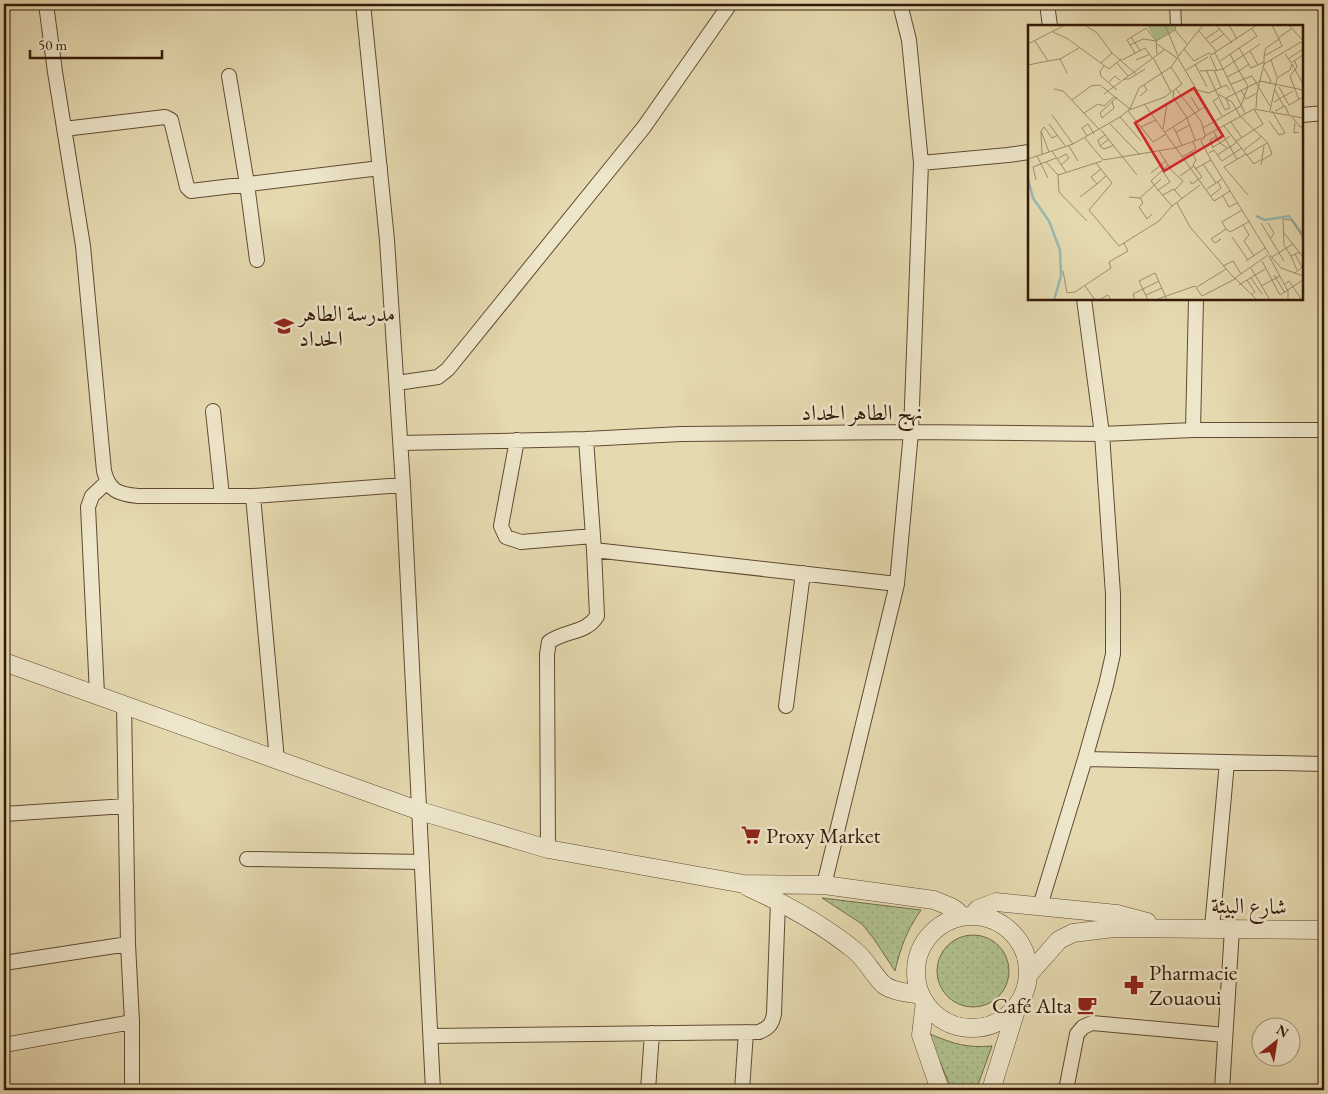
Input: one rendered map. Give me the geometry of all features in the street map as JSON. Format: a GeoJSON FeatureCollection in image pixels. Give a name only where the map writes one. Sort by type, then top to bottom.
{"type":"FeatureCollection","features":[{"type":"Feature","properties":{"kind":"street"},"geometry":{"type":"LineString","coordinates":[[46,4],[83,246],[104,471],[107,482],[114,490],[125,495],[138,496],[253,496],[404,485]]}},
{"type":"Feature","properties":{"kind":"street"},"geometry":{"type":"LineString","coordinates":[[363,4],[387,240],[404,485],[433,1090]]}},
{"type":"Feature","properties":{"kind":"street"},"geometry":{"type":"LineString","coordinates":[[397,383],[438,377],[448,369],[644,127],[730,4]]}},
{"type":"Feature","properties":{"kind":"street"},"geometry":{"type":"LineString","coordinates":[[824,885],[897,584],[912,432],[921,163],[908,40],[900,4]]}},
{"type":"Feature","properties":{"kind":"street"},"geometry":{"type":"LineString","coordinates":[[1047,4],[1050,25]]}},
{"type":"Feature","properties":{"kind":"street"},"geometry":{"type":"LineString","coordinates":[[1175,4],[1176,25]]}},
{"type":"Feature","properties":{"kind":"street"},"geometry":{"type":"LineString","coordinates":[[229,76],[247,184],[257,260]]}},
{"type":"Feature","properties":{"kind":"street"},"geometry":{"type":"LineString","coordinates":[[1303,115],[1324,113]]}},
{"type":"Feature","properties":{"kind":"street"},"geometry":{"type":"LineString","coordinates":[[64,129],[165,117],[171,120],[187,187],[191,191],[380,168]]}},
{"type":"Feature","properties":{"kind":"street"},"geometry":{"type":"LineString","coordinates":[[921,163],[1008,156],[1028,152]]}},
{"type":"Feature","properties":{"kind":"street"},"geometry":{"type":"LineString","coordinates":[[1040,906],[1085,758],[1113,654],[1113,594],[1102,434],[1084,300]]}},
{"type":"Feature","properties":{"kind":"street"},"geometry":{"type":"LineString","coordinates":[[1193,430],[1196,300]]}},
{"type":"Feature","properties":{"kind":"street"},"geometry":{"type":"LineString","coordinates":[[214,411],[222,496]]}},
{"type":"Feature","properties":{"kind":"street","name":"نهج الطاهر الحداد"},"geometry":{"type":"LineString","coordinates":[[401,443],[586,439],[681,434],[912,432],[1102,434],[1193,430],[1324,430]]}},
{"type":"Feature","properties":{"kind":"street"},"geometry":{"type":"LineString","coordinates":[[548,849],[547,654],[549,642],[557,636],[580,630],[592,624],[597,616],[594,543],[586,439]]}},
{"type":"Feature","properties":{"kind":"street"},"geometry":{"type":"LineString","coordinates":[[517,440],[501,526],[506,536],[521,542],[594,543],[897,584]]}},
{"type":"Feature","properties":{"kind":"street"},"geometry":{"type":"LineString","coordinates":[[97,694],[88,507],[92,496],[107,482]]}},
{"type":"Feature","properties":{"kind":"street"},"geometry":{"type":"LineString","coordinates":[[253,496],[277,760]]}},
{"type":"Feature","properties":{"kind":"street"},"geometry":{"type":"LineString","coordinates":[[786,706],[803,572]]}},
{"type":"Feature","properties":{"kind":"street"},"geometry":{"type":"LineString","coordinates":[[4,662],[420,811],[548,849],[744,884],[824,885],[934,900],[966,916],[988,918],[1002,924],[1014,935],[1022,947],[1027,960],[1029,974],[1027,986],[1017,1006],[991,1090]]}},
{"type":"Feature","properties":{"kind":"street"},"geometry":{"type":"LineString","coordinates":[[124,704],[132,1090]]}},
{"type":"Feature","properties":{"kind":"street"},"geometry":{"type":"LineString","coordinates":[[1085,758],[1324,764]]}},
{"type":"Feature","properties":{"kind":"street"},"geometry":{"type":"LineString","coordinates":[[1212,928],[1227,762]]}},
{"type":"Feature","properties":{"kind":"street"},"geometry":{"type":"LineString","coordinates":[[4,814],[126,806]]}},
{"type":"Feature","properties":{"kind":"street"},"geometry":{"type":"LineString","coordinates":[[247,859],[422,862]]}},
{"type":"Feature","properties":{"kind":"street"},"geometry":{"type":"LineString","coordinates":[[744,884],[778,901],[855,950],[884,984],[923,998]]}},
{"type":"Feature","properties":{"kind":"street"},"geometry":{"type":"LineString","coordinates":[[431,1036],[759,1032],[767,1028],[772,1022],[774,1014],[778,901]]}},
{"type":"Feature","properties":{"kind":"street"},"geometry":{"type":"LineString","coordinates":[[1017,1006],[1004,1018],[988,1026],[970,1028],[952,1024],[937,1015],[923,998],[917,982],[916,967],[919,953],[926,940],[941,926],[996,902],[1117,914],[1174,929]]}},
{"type":"Feature","properties":{"kind":"street"},"geometry":{"type":"LineString","coordinates":[[1029,974],[1059,940],[1073,932],[1114,928],[1174,929]]}},
{"type":"Feature","properties":{"kind":"street","name":"شارع البيئة"},"geometry":{"type":"LineString","coordinates":[[1174,929],[1324,930]]}},
{"type":"Feature","properties":{"kind":"street"},"geometry":{"type":"LineString","coordinates":[[1222,1090],[1232,929]]}},
{"type":"Feature","properties":{"kind":"street"},"geometry":{"type":"LineString","coordinates":[[4,962],[128,944]]}},
{"type":"Feature","properties":{"kind":"street"},"geometry":{"type":"LineString","coordinates":[[923,998],[921,1035],[940,1090]]}},
{"type":"Feature","properties":{"kind":"street"},"geometry":{"type":"LineString","coordinates":[[4,1046],[132,1022]]}},
{"type":"Feature","properties":{"kind":"street"},"geometry":{"type":"LineString","coordinates":[[1066,1090],[1077,1034],[1083,1027],[1092,1023],[1225,1035]]}},
{"type":"Feature","properties":{"kind":"street"},"geometry":{"type":"LineString","coordinates":[[742,1090],[746,1032]]}},
{"type":"Feature","properties":{"kind":"street"},"geometry":{"type":"LineString","coordinates":[[648,1090],[652,1033]]}},
{"type":"Feature","properties":{"kind":"green space"},"geometry":{"type":"Polygon","coordinates":[[[822,898],[921,910],[911,925],[905,939],[895,971],[862,924],[822,898]]]}},
{"type":"Feature","properties":{"kind":"green space"},"geometry":{"type":"Polygon","coordinates":[[[973,935],[993,941],[1003,951],[1009,971],[1003,991],[993,1001],[973,1007],[953,1001],[943,991],[937,971],[943,951],[953,941],[973,935]]]}},
{"type":"Feature","properties":{"kind":"green space"},"geometry":{"type":"Polygon","coordinates":[[[930,1034],[960,1044],[992,1046],[976,1090],[952,1090],[930,1039],[930,1034]]]}},
{"type":"Feature","properties":{"kind":"place","name":"مدرسة الطاهر الحداد"},"geometry":{"type":"Point","coordinates":[284,326]}},
{"type":"Feature","properties":{"kind":"place","name":"Proxy Market"},"geometry":{"type":"Point","coordinates":[751,835]}},
{"type":"Feature","properties":{"kind":"place","name":"Pharmacie Zouaoui"},"geometry":{"type":"Point","coordinates":[1134,985]}},
{"type":"Feature","properties":{"kind":"place","name":"Café Alta"},"geometry":{"type":"Point","coordinates":[1087,1005]}}]}
